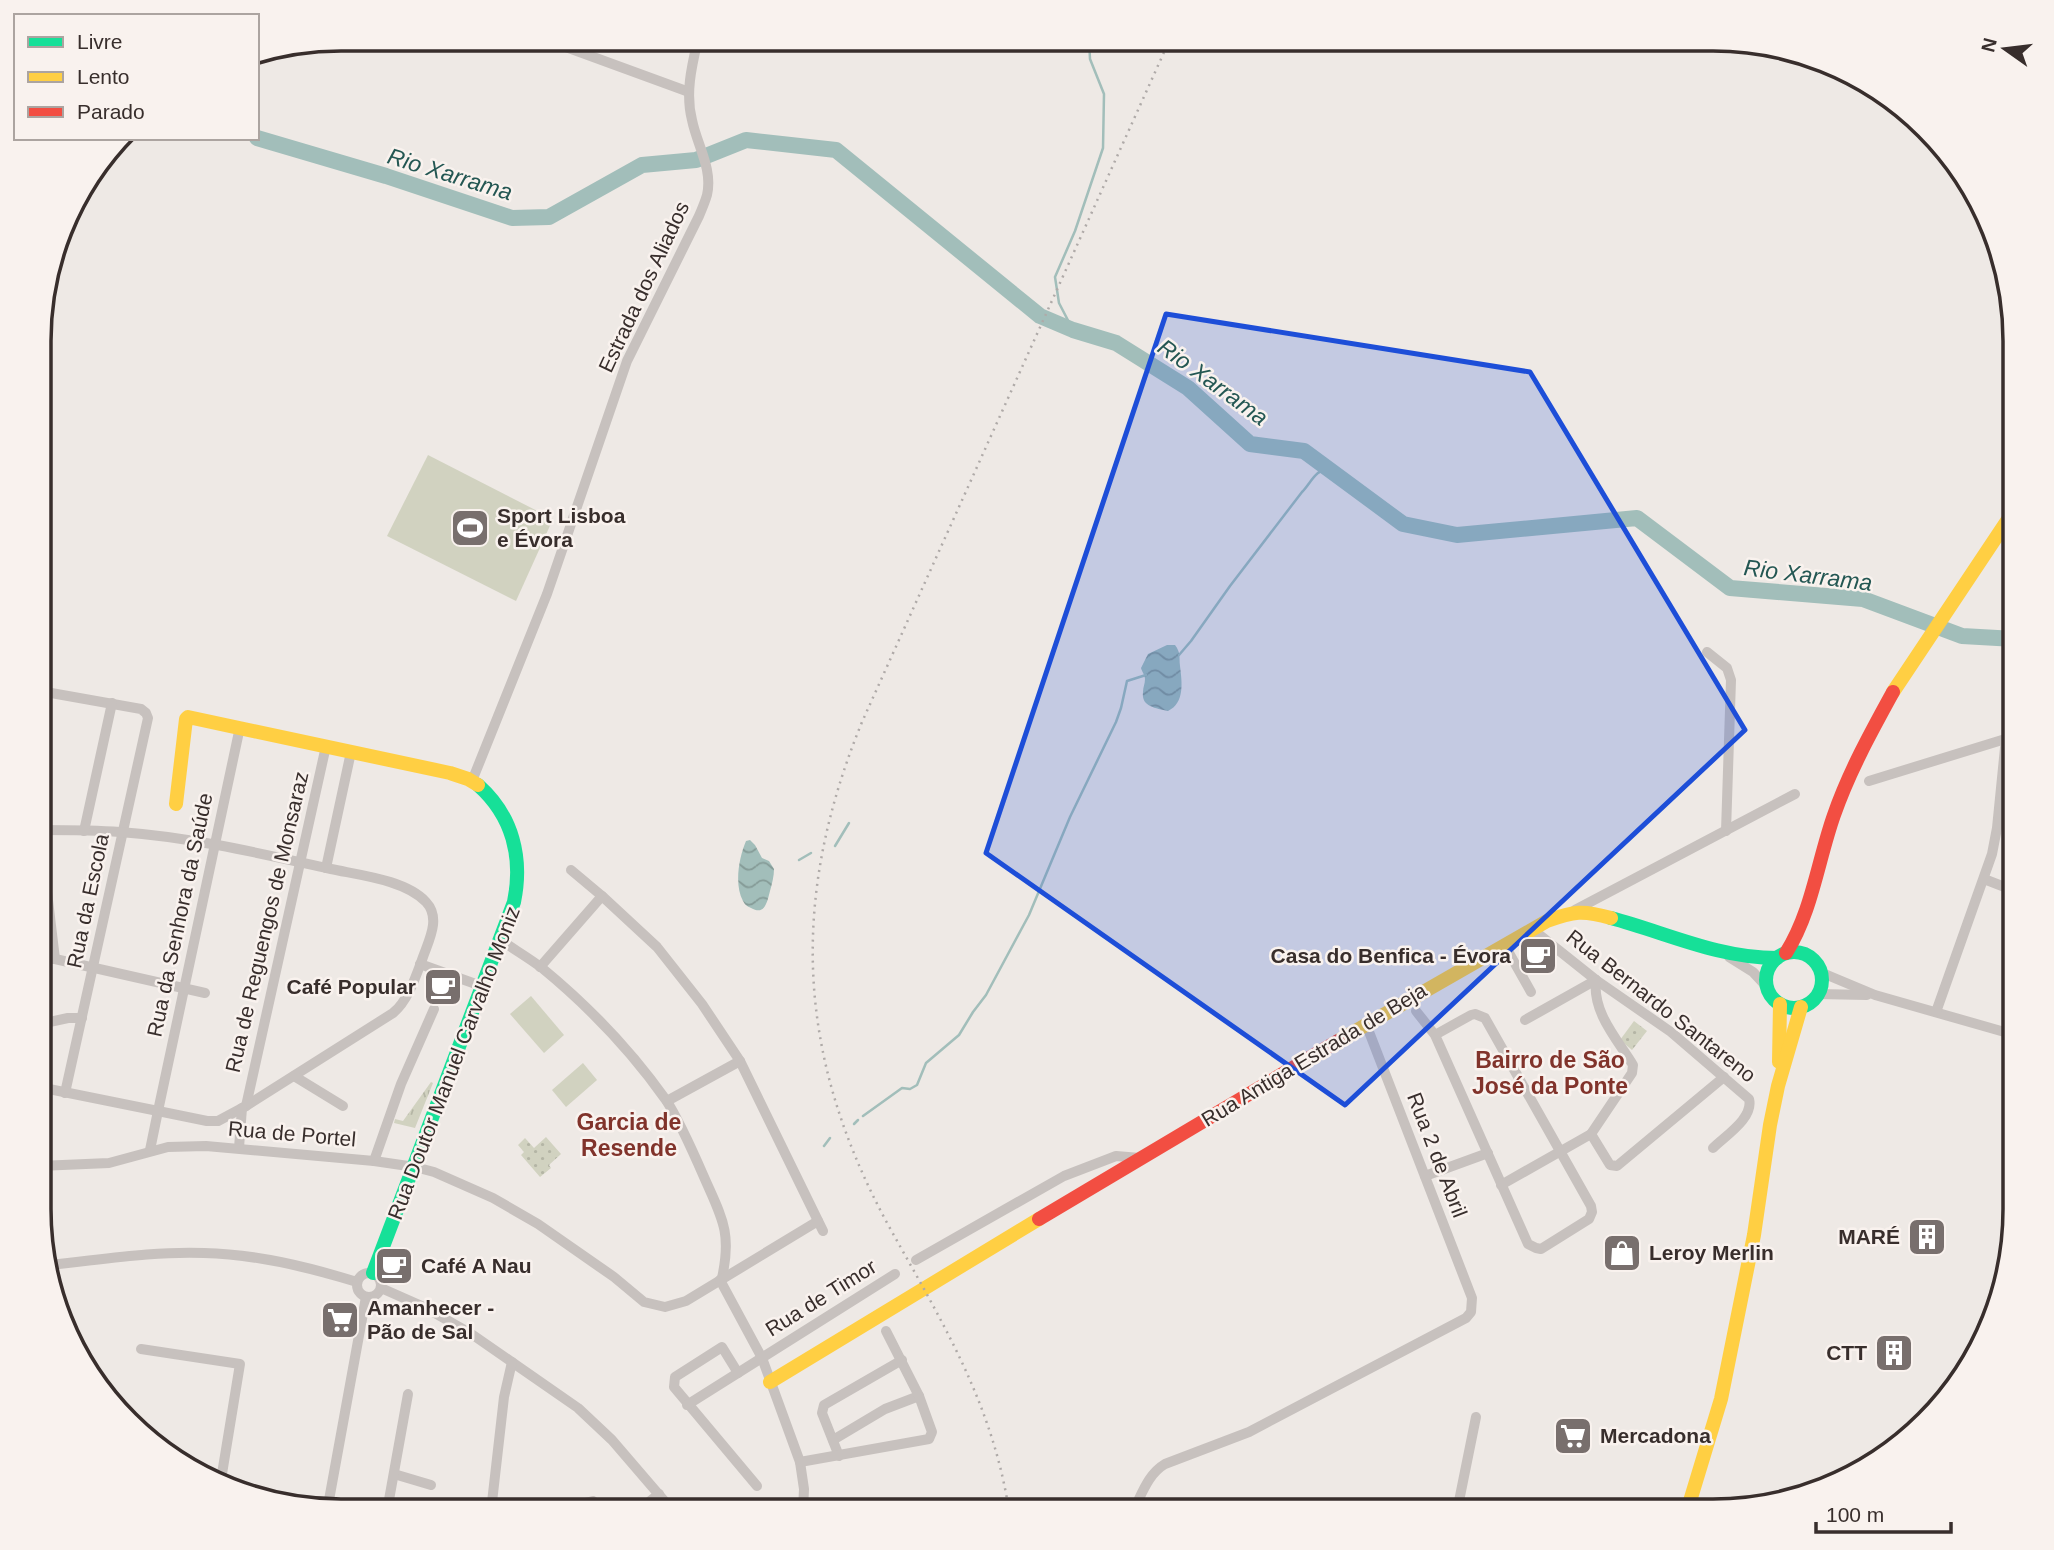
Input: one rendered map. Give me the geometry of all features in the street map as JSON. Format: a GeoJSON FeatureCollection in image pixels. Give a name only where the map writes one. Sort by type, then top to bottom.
{"type":"FeatureCollection","features":[{"type":"Feature","properties":{"kind":"street"},"geometry":{"type":"LineString","coordinates":[[577,51],[689,92]]}},
{"type":"Feature","properties":{"kind":"street","name":"Estrada dos Aliados"},"geometry":{"type":"LineString","coordinates":[[472,781],[547,594],[627,360],[699,216],[707,193],[707,167],[691,119],[690,72],[695,51]]}},
{"type":"Feature","properties":{"kind":"street"},"geometry":{"type":"LineString","coordinates":[[1767,987],[1767,971],[1798,934],[1834,815],[1857,758],[1924,643],[2003,527]]}},
{"type":"Feature","properties":{"kind":"street"},"geometry":{"type":"LineString","coordinates":[[1707,652],[1727,668],[1731,680],[1726,831]]}},
{"type":"Feature","properties":{"kind":"street"},"geometry":{"type":"LineString","coordinates":[[51,693],[112,703],[84,831]]}},
{"type":"Feature","properties":{"kind":"street","name":"Rua da Escola"},"geometry":{"type":"LineString","coordinates":[[65,1093],[148,718],[141,709],[112,703]]}},
{"type":"Feature","properties":{"kind":"street"},"geometry":{"type":"LineString","coordinates":[[176,804],[188,717],[450,773],[472,781]]}},
{"type":"Feature","properties":{"kind":"street","name":"Rua da Senhora da Saúde"},"geometry":{"type":"LineString","coordinates":[[150,1150],[240,727]]}},
{"type":"Feature","properties":{"kind":"street"},"geometry":{"type":"LineString","coordinates":[[1869,780],[2003,739]]}},
{"type":"Feature","properties":{"kind":"street","name":"Rua de Reguengos de Monsaraz"},"geometry":{"type":"LineString","coordinates":[[239,1148],[244,1107],[326,746]]}},
{"type":"Feature","properties":{"kind":"street","name":"Rua de Reguengos de Monsaraz"},"geometry":{"type":"LineString","coordinates":[[326,868],[351,751]]}},
{"type":"Feature","properties":{"kind":"street","name":"Rua Doutor Manuel Carvalho Moniz"},"geometry":{"type":"LineString","coordinates":[[373,1273],[502,942],[517,893],[519,867],[516,842],[493,799],[472,781]]}},
{"type":"Feature","properties":{"kind":"street"},"geometry":{"type":"LineString","coordinates":[[1936,1012],[1984,879],[1997,828],[2003,786]]}},
{"type":"Feature","properties":{"kind":"street"},"geometry":{"type":"LineString","coordinates":[[1571,912],[1796,794]]}},
{"type":"Feature","properties":{"kind":"street"},"geometry":{"type":"LineString","coordinates":[[51,832],[123,832],[215,845],[301,862],[399,885],[426,901],[434,916],[420,964],[400,1008],[218,1121],[51,1090]]}},
{"type":"Feature","properties":{"kind":"street"},"geometry":{"type":"LineString","coordinates":[[1807,956],[1819,869]]}},
{"type":"Feature","properties":{"kind":"street"},"geometry":{"type":"LineString","coordinates":[[571,870],[657,947],[702,1004],[740,1061],[667,1101]]}},
{"type":"Feature","properties":{"kind":"street"},"geometry":{"type":"LineString","coordinates":[[1984,879],[2003,886]]}},
{"type":"Feature","properties":{"kind":"street"},"geometry":{"type":"LineString","coordinates":[[540,967],[602,896]]}},
{"type":"Feature","properties":{"kind":"street","name":"Rua Antiga Estrada de Beja"},"geometry":{"type":"LineString","coordinates":[[916,1260],[1064,1176],[1116,1156],[1140,1158],[1504,944],[1571,912],[1606,915],[1723,953],[1753,958],[1781,955]]}},
{"type":"Feature","properties":{"kind":"street","name":"Rua Bernardo Santareno"},"geometry":{"type":"LineString","coordinates":[[1532,929],[1671,1032],[1745,1094],[1751,1103],[1744,1119],[1713,1148]]}},
{"type":"Feature","properties":{"kind":"street"},"geometry":{"type":"LineString","coordinates":[[51,935],[55,959]]}},
{"type":"Feature","properties":{"kind":"street"},"geometry":{"type":"LineString","coordinates":[[502,942],[540,967],[593,1015],[667,1101],[699,1166],[725,1228],[727,1257],[721,1279],[762,1358],[687,1405]]}},
{"type":"Feature","properties":{"kind":"street"},"geometry":{"type":"LineString","coordinates":[[1504,944],[1531,992]]}},
{"type":"Feature","properties":{"kind":"street"},"geometry":{"type":"LineString","coordinates":[[1723,953],[1752,972],[1780,1004],[1794,1008],[1808,1004],[1821,987],[1820,972],[1813,960],[1807,956],[1793,952],[1781,955]]}},
{"type":"Feature","properties":{"kind":"street"},"geometry":{"type":"LineString","coordinates":[[51,959],[205,993]]}},
{"type":"Feature","properties":{"kind":"street"},"geometry":{"type":"LineString","coordinates":[[420,964],[484,987]]}},
{"type":"Feature","properties":{"kind":"street"},"geometry":{"type":"LineString","coordinates":[[1820,972],[1875,995],[2003,1032]]}},
{"type":"Feature","properties":{"kind":"street"},"geometry":{"type":"LineString","coordinates":[[1525,1020],[1596,979]]}},
{"type":"Feature","properties":{"kind":"street"},"geometry":{"type":"LineString","coordinates":[[1501,1185],[1591,1134],[1633,1069],[1602,1016],[1595,996],[1596,979]]}},
{"type":"Feature","properties":{"kind":"street"},"geometry":{"type":"LineString","coordinates":[[1416,1011],[1422,991]]}},
{"type":"Feature","properties":{"kind":"street"},"geometry":{"type":"LineString","coordinates":[[1818,994],[1875,995]]}},
{"type":"Feature","properties":{"kind":"street"},"geometry":{"type":"LineString","coordinates":[[1778,1086],[1780,1004]]}},
{"type":"Feature","properties":{"kind":"street"},"geometry":{"type":"LineString","coordinates":[[1395,1007],[1416,1011],[1435,1035],[1528,1244],[1541,1249],[1589,1219],[1591,1206],[1485,1018],[1471,1015],[1435,1035]]}},
{"type":"Feature","properties":{"kind":"street"},"geometry":{"type":"LineString","coordinates":[[1690,1499],[1718,1410],[1754,1235],[1778,1086],[1801,1007]]}},
{"type":"Feature","properties":{"kind":"street","name":"Rua de Portel"},"geometry":{"type":"LineString","coordinates":[[374,1161],[401,1084],[434,1009]]}},
{"type":"Feature","properties":{"kind":"street"},"geometry":{"type":"LineString","coordinates":[[51,1022],[82,1018]]}},
{"type":"Feature","properties":{"kind":"street","name":"Rua 2 de Abril"},"geometry":{"type":"LineString","coordinates":[[1140,1499],[1156,1469],[1249,1432],[1466,1318],[1471,1312],[1472,1298],[1366,1024]]}},
{"type":"Feature","properties":{"kind":"street","name":"Rua de Portel"},"geometry":{"type":"LineString","coordinates":[[51,1165],[108,1163],[136,1157],[150,1150],[206,1146],[415,1167],[434,1172],[493,1198],[538,1224],[614,1277],[644,1302],[675,1306],[820,1226],[740,1061]]}},
{"type":"Feature","properties":{"kind":"street"},"geometry":{"type":"LineString","coordinates":[[294,1076],[343,1106]]}},
{"type":"Feature","properties":{"kind":"street"},"geometry":{"type":"LineString","coordinates":[[1591,1134],[1610,1164],[1617,1166],[1724,1077]]}},
{"type":"Feature","properties":{"kind":"street"},"geometry":{"type":"LineString","coordinates":[[1425,1176],[1488,1153]]}},
{"type":"Feature","properties":{"kind":"street"},"geometry":{"type":"LineString","coordinates":[[770,1382],[1140,1158]]}},
{"type":"Feature","properties":{"kind":"street"},"geometry":{"type":"LineString","coordinates":[[56,1264],[206,1253],[279,1262],[357,1282]]}},
{"type":"Feature","properties":{"kind":"street"},"geometry":{"type":"LineString","coordinates":[[373,1273],[380,1279],[382,1288],[374,1297],[366,1297],[359,1293],[357,1282],[363,1274],[373,1273]]}},
{"type":"Feature","properties":{"kind":"street","name":"Rua de Timor"},"geometry":{"type":"LineString","coordinates":[[804,1499],[800,1462],[762,1358],[895,1274]]}},
{"type":"Feature","properties":{"kind":"street"},"geometry":{"type":"LineString","coordinates":[[382,1288],[470,1333],[578,1408],[612,1440],[663,1499]]}},
{"type":"Feature","properties":{"kind":"street"},"geometry":{"type":"LineString","coordinates":[[329,1499],[366,1297]]}},
{"type":"Feature","properties":{"kind":"street"},"geometry":{"type":"LineString","coordinates":[[800,1462],[929,1439],[932,1432],[919,1396],[886,1331]]}},
{"type":"Feature","properties":{"kind":"street"},"geometry":{"type":"LineString","coordinates":[[738,1373],[722,1347],[675,1377],[674,1387],[757,1486]]}},
{"type":"Feature","properties":{"kind":"street"},"geometry":{"type":"LineString","coordinates":[[141,1349],[240,1364],[222,1473]]}},
{"type":"Feature","properties":{"kind":"street"},"geometry":{"type":"LineString","coordinates":[[839,1456],[822,1413],[824,1405],[902,1360]]}},
{"type":"Feature","properties":{"kind":"street"},"geometry":{"type":"LineString","coordinates":[[492,1499],[504,1397],[512,1362]]}},
{"type":"Feature","properties":{"kind":"street"},"geometry":{"type":"LineString","coordinates":[[389,1499],[408,1394]]}},
{"type":"Feature","properties":{"kind":"street"},"geometry":{"type":"LineString","coordinates":[[833,1440],[885,1409],[919,1396]]}},
{"type":"Feature","properties":{"kind":"street"},"geometry":{"type":"LineString","coordinates":[[1459,1499],[1476,1417]]}},
{"type":"Feature","properties":{"kind":"street"},"geometry":{"type":"LineString","coordinates":[[394,1474],[431,1485]]}},
{"type":"Feature","properties":{"kind":"street"},"geometry":{"type":"LineString","coordinates":[[653,1499],[659,1494]]}},
{"type":"Feature","properties":{"kind":"highlighted area"},"geometry":{"type":"Polygon","coordinates":[[[1166,314],[1530,372],[1745,730],[1345,1105],[986,853],[1166,314]]]}},
{"type":"Feature","properties":{"kind":"green space","name":"Sport Lisboa e Évora"},"geometry":{"type":"Polygon","coordinates":[[[428,455],[553,519],[516,601],[387,536],[428,455]]]}},
{"type":"Feature","properties":{"kind":"green space"},"geometry":{"type":"Polygon","coordinates":[[[531,996],[564,1035],[544,1053],[510,1014],[531,996]]]}},
{"type":"Feature","properties":{"kind":"green space"},"geometry":{"type":"Polygon","coordinates":[[[1634,1021],[1647,1031],[1632,1050],[1620,1040],[1634,1021]]]}},
{"type":"Feature","properties":{"kind":"green space"},"geometry":{"type":"Polygon","coordinates":[[[583,1063],[597,1080],[566,1107],[552,1090],[583,1063]]]}},
{"type":"Feature","properties":{"kind":"green space"},"geometry":{"type":"Polygon","coordinates":[[[431,1082],[433,1083],[415,1128],[394,1123],[395,1119],[403,1121],[431,1082]]]}},
{"type":"Feature","properties":{"kind":"green space"},"geometry":{"type":"Polygon","coordinates":[[[546,1137],[561,1154],[540,1177],[521,1155],[524,1152],[518,1145],[525,1138],[534,1148],[546,1137]]]}},
{"type":"Feature","properties":{"kind":"water"},"geometry":{"type":"Polygon","coordinates":[[[1167,645],[1175,645],[1178,650],[1182,685],[1177,703],[1168,711],[1150,706],[1144,701],[1145,678],[1141,668],[1148,654],[1167,645]]]}},
{"type":"Feature","properties":{"kind":"water"},"geometry":{"type":"Polygon","coordinates":[[[750,840],[762,858],[769,861],[774,869],[766,903],[759,910],[745,904],[739,887],[741,855],[746,841],[750,840]]]}},
{"type":"Feature","properties":{"kind":"waterway"},"geometry":{"type":"LineString","coordinates":[[1073,330],[1059,303],[1055,277],[1075,231],[1103,148],[1104,94],[1090,59],[1090,51]]}},
{"type":"Feature","properties":{"kind":"waterway","name":"Rio Xarrama"},"geometry":{"type":"LineString","coordinates":[[259,139],[386,176],[512,218],[549,217],[642,165],[696,160],[746,140],[836,150],[1040,316],[1073,330],[1116,343],[1188,388],[1250,444],[1304,451],[1403,524],[1457,535],[1637,518],[1730,588],[1863,599],[1962,636],[2003,638]]}},
{"type":"Feature","properties":{"kind":"waterway"},"geometry":{"type":"LineString","coordinates":[[1179,655],[1314,477],[1321,471],[1329,470]]}},
{"type":"Feature","properties":{"kind":"waterway"},"geometry":{"type":"LineString","coordinates":[[863,1116],[902,1088],[910,1089],[917,1085],[926,1063],[959,1035],[986,995],[1029,915],[1070,817],[1116,722],[1127,681],[1146,675]]}},
{"type":"Feature","properties":{"kind":"waterway"},"geometry":{"type":"LineString","coordinates":[[835,846],[849,823]]}},
{"type":"Feature","properties":{"kind":"waterway"},"geometry":{"type":"LineString","coordinates":[[799,860],[811,853]]}},
{"type":"Feature","properties":{"kind":"waterway"},"geometry":{"type":"LineString","coordinates":[[854,1124],[858,1120]]}},
{"type":"Feature","properties":{"kind":"waterway"},"geometry":{"type":"LineString","coordinates":[[824,1146],[830,1138]]}},
{"type":"Feature","properties":{"kind":"railway"},"geometry":{"type":"LineString","coordinates":[[1007,1499],[990,1432],[977,1396],[944,1326],[886,1221],[856,1159],[834,1097],[820,1036],[813,974],[814,913],[823,851],[839,787],[862,722],[1165,51]]}},
{"type":"Feature","properties":{"kind":"traffic: fast"},"geometry":{"type":"LineString","coordinates":[[373,1273],[514,902],[517,870],[512,839],[500,810],[478,785]]}},
{"type":"Feature","properties":{"kind":"traffic: fast"},"geometry":{"type":"LineString","coordinates":[[1611,918],[1713,949],[1777,958]]}},
{"type":"Feature","properties":{"kind":"traffic: fast"},"geometry":{"type":"LineString","coordinates":[[1794,952],[1805,954],[1814,960],[1820,969],[1822,980],[1820,991],[1814,1000],[1805,1006],[1794,1008],[1783,1006],[1774,1000],[1768,991],[1766,980],[1768,969],[1774,960],[1783,954],[1794,952]]}},
{"type":"Feature","properties":{"kind":"traffic: slow"},"geometry":{"type":"LineString","coordinates":[[1893,692],[2003,527]]}},
{"type":"Feature","properties":{"kind":"traffic: slow"},"geometry":{"type":"LineString","coordinates":[[176,804],[188,717],[450,773],[478,785]]}},
{"type":"Feature","properties":{"kind":"traffic: slow"},"geometry":{"type":"LineString","coordinates":[[1338,1041],[1547,921],[1579,913],[1611,918]]}},
{"type":"Feature","properties":{"kind":"traffic: slow"},"geometry":{"type":"LineString","coordinates":[[1779,1062],[1780,1004]]}},
{"type":"Feature","properties":{"kind":"traffic: slow"},"geometry":{"type":"LineString","coordinates":[[1691,1499],[1721,1399],[1754,1235],[1770,1125],[1778,1086],[1801,1007]]}},
{"type":"Feature","properties":{"kind":"traffic: slow"},"geometry":{"type":"LineString","coordinates":[[770,1382],[1039,1219]]}},
{"type":"Feature","properties":{"kind":"traffic: jam"},"geometry":{"type":"LineString","coordinates":[[1786,953],[1808,903],[1840,799],[1893,692]]}},
{"type":"Feature","properties":{"kind":"traffic: jam"},"geometry":{"type":"LineString","coordinates":[[1039,1219],[1338,1041]]}},
{"type":"Feature","properties":{"kind":"place","name":"Sport Lisboa e Évora"},"geometry":{"type":"Point","coordinates":[470,528]}},
{"type":"Feature","properties":{"kind":"place","name":"Casa do Benfica - Évora"},"geometry":{"type":"Point","coordinates":[1538,956]}},
{"type":"Feature","properties":{"kind":"place","name":"Café Popular"},"geometry":{"type":"Point","coordinates":[443,987]}},
{"type":"Feature","properties":{"kind":"place","name":"MARÉ"},"geometry":{"type":"Point","coordinates":[1927,1237]}},
{"type":"Feature","properties":{"kind":"place","name":"Leroy Merlin"},"geometry":{"type":"Point","coordinates":[1622,1253]}},
{"type":"Feature","properties":{"kind":"place","name":"Café A Nau"},"geometry":{"type":"Point","coordinates":[394,1266]}},
{"type":"Feature","properties":{"kind":"place","name":"Amanhecer - Pão de Sal"},"geometry":{"type":"Point","coordinates":[340,1320]}},
{"type":"Feature","properties":{"kind":"place","name":"CTT"},"geometry":{"type":"Point","coordinates":[1894,1353]}},
{"type":"Feature","properties":{"kind":"place","name":"Mercadona"},"geometry":{"type":"Point","coordinates":[1573,1436]}},
{"type":"Feature","properties":{"kind":"district","name":"Bairro de São José da Ponte"},"geometry":{"type":"Point","coordinates":[1550,1073]}},
{"type":"Feature","properties":{"kind":"district","name":"Garcia de Resende"},"geometry":{"type":"Point","coordinates":[629,1135]}}]}
